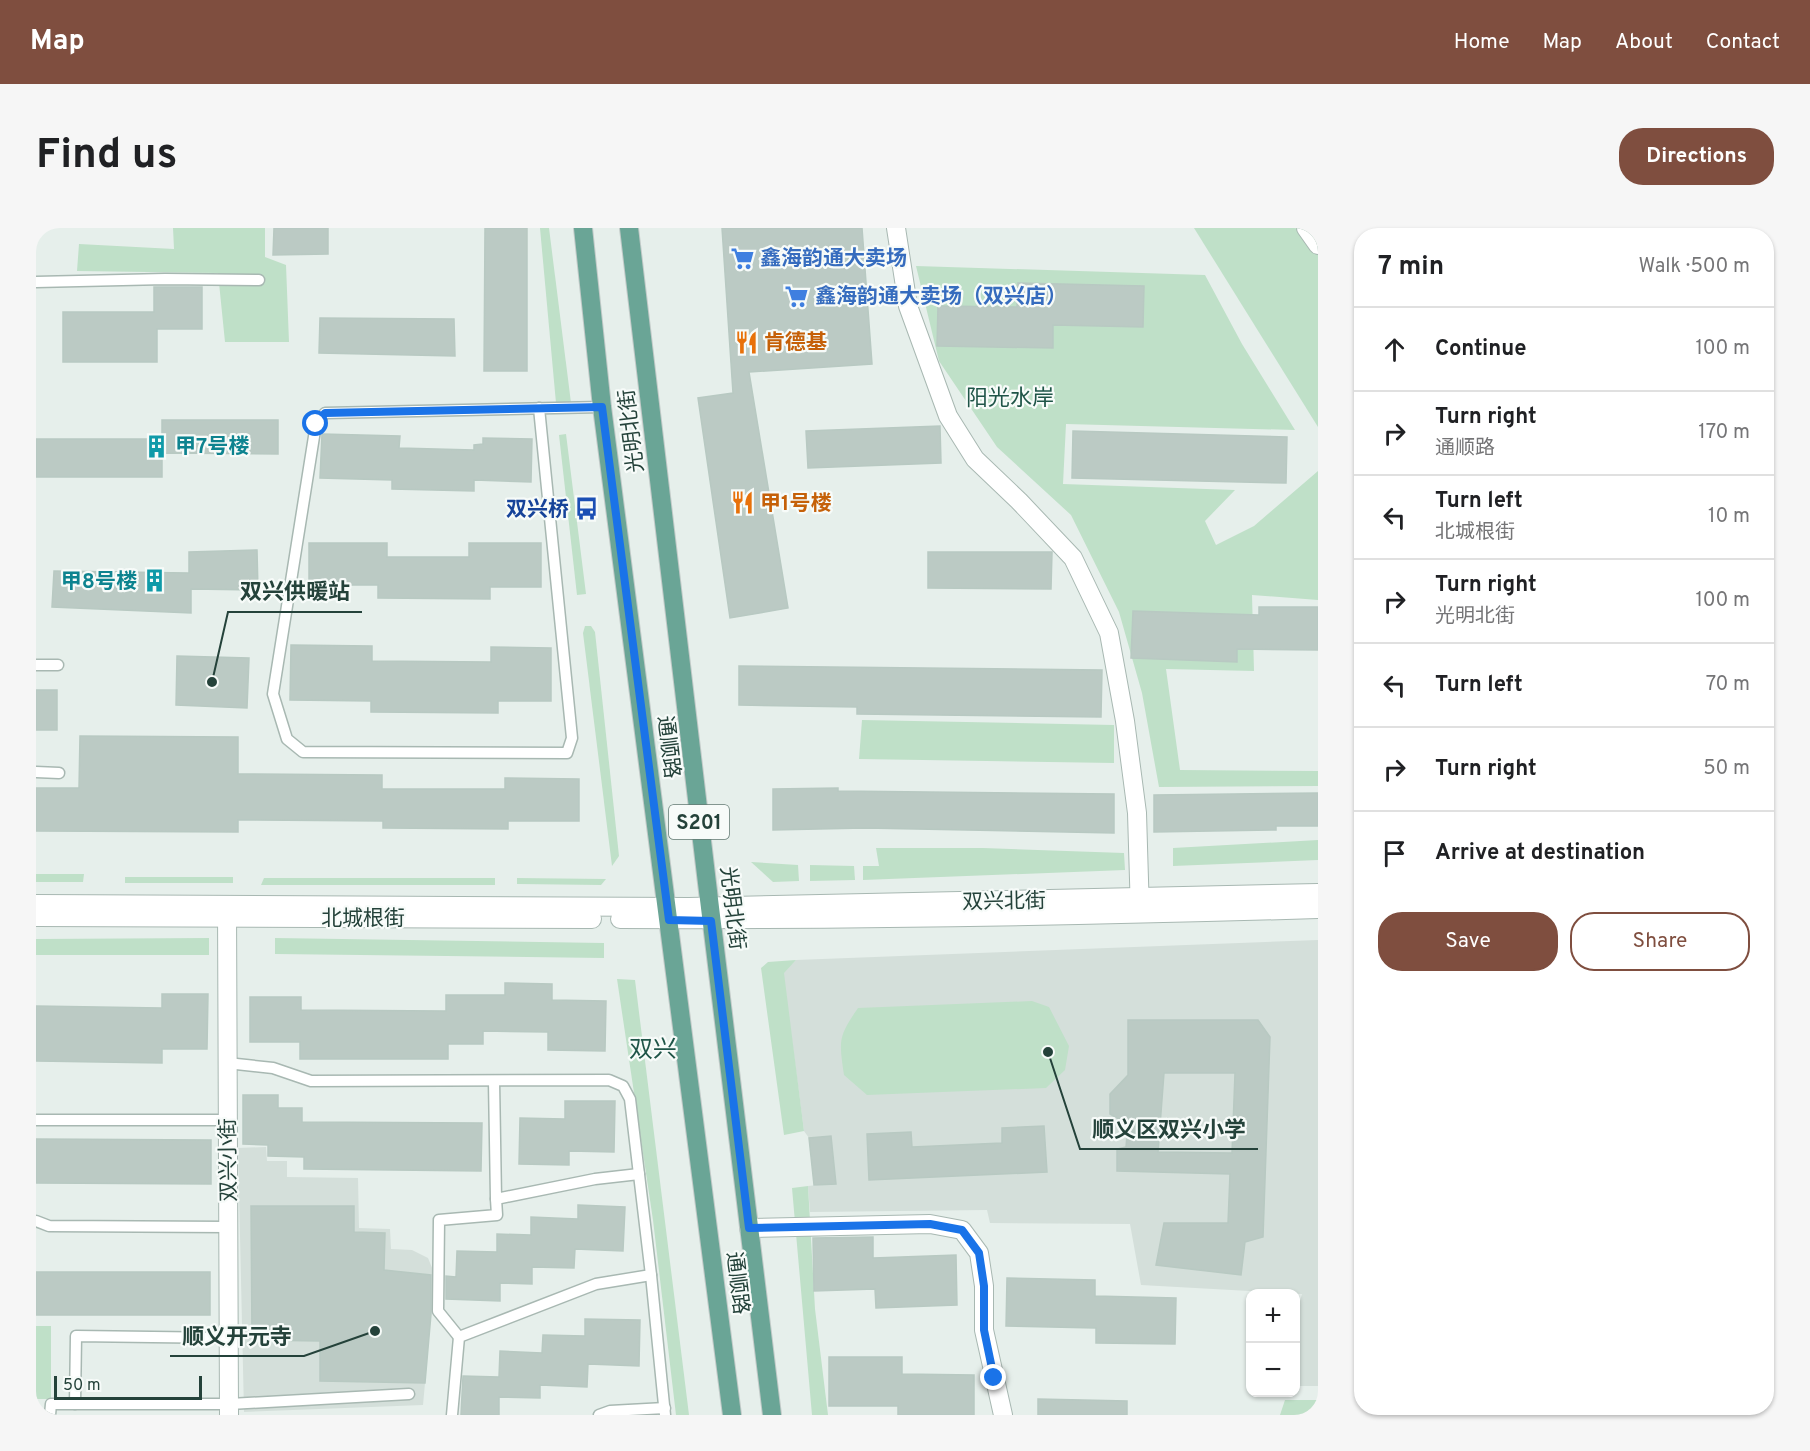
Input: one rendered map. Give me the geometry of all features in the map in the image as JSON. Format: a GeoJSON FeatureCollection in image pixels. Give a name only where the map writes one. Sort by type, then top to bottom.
{"type":"FeatureCollection","features":[{"type":"Feature","properties":{"kind":"main road","name":"通顺路"},"geometry":{"type":"LineString","coordinates":[[583,228],[602,407],[732,1415]]}},
{"type":"Feature","properties":{"kind":"main road","name":"光明北街"},"geometry":{"type":"LineString","coordinates":[[629,228],[772,1415]]}},
{"type":"Feature","properties":{"kind":"street"},"geometry":{"type":"LineString","coordinates":[[896,228],[908,306],[948,416],[975,459],[1019,501],[1072,558],[1109,633],[1125,721],[1137,813],[1139,906]]}},
{"type":"Feature","properties":{"kind":"street"},"geometry":{"type":"LineString","coordinates":[[1306,228],[1318,245]]}},
{"type":"Feature","properties":{"kind":"street","name":"双兴北街"},"geometry":{"type":"LineString","coordinates":[[1139,906],[1318,893]]}},
{"type":"Feature","properties":{"kind":"street","name":"北城根街"},"geometry":{"type":"LineString","coordinates":[[36,904],[226,911],[690,914]]}},
{"type":"Feature","properties":{"kind":"street","name":"双兴北街"},"geometry":{"type":"LineString","coordinates":[[690,914],[1139,906],[1318,909]]}},
{"type":"Feature","properties":{"kind":"street","name":"北城根街"},"geometry":{"type":"LineString","coordinates":[[36,917],[226,911]]}},
{"type":"Feature","properties":{"kind":"street","name":"双兴小街"},"geometry":{"type":"LineString","coordinates":[[226,911],[229,1410]]}},
{"type":"Feature","properties":{"kind":"street"},"geometry":{"type":"LineString","coordinates":[[749,1228],[930,1224],[962,1230],[979,1253],[984,1286],[984,1330],[1003,1415]]}},
{"type":"Feature","properties":{"kind":"lane"},"geometry":{"type":"LineString","coordinates":[[36,282],[165,279],[259,280]]}},
{"type":"Feature","properties":{"kind":"lane"},"geometry":{"type":"LineString","coordinates":[[538,408],[572,738],[567,753],[303,752],[287,739],[273,694],[316,424],[325,413],[538,408],[602,407]]}},
{"type":"Feature","properties":{"kind":"lane"},"geometry":{"type":"LineString","coordinates":[[36,665],[58,665]]}},
{"type":"Feature","properties":{"kind":"lane"},"geometry":{"type":"LineString","coordinates":[[36,772],[58,772]]}},
{"type":"Feature","properties":{"kind":"lane"},"geometry":{"type":"LineString","coordinates":[[227,1063],[273,1068],[310,1082],[609,1080],[623,1086],[630,1099],[665,1411],[610,1411],[599,1415]]}},
{"type":"Feature","properties":{"kind":"lane"},"geometry":{"type":"LineString","coordinates":[[452,1415],[459,1337],[438,1311],[440,1220],[497,1215],[494,1081]]}},
{"type":"Feature","properties":{"kind":"lane"},"geometry":{"type":"LineString","coordinates":[[36,1120],[227,1120]]}},
{"type":"Feature","properties":{"kind":"lane"},"geometry":{"type":"LineString","coordinates":[[496,1199],[595,1179],[639,1174]]}},
{"type":"Feature","properties":{"kind":"lane"},"geometry":{"type":"LineString","coordinates":[[36,1221],[49,1226],[228,1227]]}},
{"type":"Feature","properties":{"kind":"lane"},"geometry":{"type":"LineString","coordinates":[[459,1337],[596,1284],[651,1275]]}},
{"type":"Feature","properties":{"kind":"lane"},"geometry":{"type":"LineString","coordinates":[[75,1404],[76,1336],[229,1338]]}},
{"type":"Feature","properties":{"kind":"lane"},"geometry":{"type":"LineString","coordinates":[[50,1415],[51,1404],[229,1410],[409,1394]]}},
{"type":"Feature","properties":{"kind":"shaded area"},"geometry":{"type":"Polygon","coordinates":[[[1318,940],[1318,1386],[1300,1386],[1300,1301],[1302,1294],[1300,1294],[1300,1289],[1246,1289],[1246,1291],[1141,1285],[1130,1224],[990,1223],[987,1210],[810,1212],[808,1186],[836,1183],[831,1137],[809,1138],[804,1131],[783,972],[796,960],[1318,940]]]}},
{"type":"Feature","properties":{"kind":"shaded area"},"geometry":{"type":"Polygon","coordinates":[[[266,1147],[267,1161],[287,1161],[287,1177],[358,1178],[359,1228],[390,1229],[391,1249],[412,1250],[428,1258],[435,1275],[359,1268],[321,1280],[320,1381],[425,1383],[423,1405],[244,1412],[238,1148],[266,1147]]]}},
{"type":"Feature","properties":{"kind":"green space"},"geometry":{"type":"Polygon","coordinates":[[[173,228],[265,228],[265,257],[286,265],[289,342],[225,342],[218,273],[77,271],[79,244],[174,249],[173,228]]]}},
{"type":"Feature","properties":{"kind":"green space"},"geometry":{"type":"Polygon","coordinates":[[[540,228],[549,228],[571,403],[556,403],[540,228]]]}},
{"type":"Feature","properties":{"kind":"green space"},"geometry":{"type":"Polygon","coordinates":[[[1194,228],[1318,228],[1318,427],[1194,228]]]}},
{"type":"Feature","properties":{"kind":"green space"},"geometry":{"type":"Polygon","coordinates":[[[916,266],[1205,275],[1242,344],[1295,430],[1066,424],[1063,484],[1235,490],[1205,521],[1216,545],[1254,526],[1318,471],[1318,600],[1252,595],[1254,671],[1166,669],[1180,770],[1318,771],[1318,786],[1159,787],[1142,693],[1119,612],[1071,515],[997,447],[939,361],[916,266]]]}},
{"type":"Feature","properties":{"kind":"green space"},"geometry":{"type":"Polygon","coordinates":[[[566,434],[586,594],[577,595],[559,435],[566,434]]]}},
{"type":"Feature","properties":{"kind":"green space"},"geometry":{"type":"Polygon","coordinates":[[[585,626],[591,626],[595,632],[619,856],[612,866],[583,633],[585,626]]]}},
{"type":"Feature","properties":{"kind":"green space"},"geometry":{"type":"Polygon","coordinates":[[[862,720],[1114,725],[1114,763],[859,759],[862,720]]]}},
{"type":"Feature","properties":{"kind":"green space"},"geometry":{"type":"Polygon","coordinates":[[[1318,840],[1318,860],[1173,866],[1173,848],[1318,840]]]}},
{"type":"Feature","properties":{"kind":"green space"},"geometry":{"type":"Polygon","coordinates":[[[876,848],[983,848],[1124,853],[1125,870],[863,880],[863,866],[879,866],[876,848]]]}},
{"type":"Feature","properties":{"kind":"green space"},"geometry":{"type":"Polygon","coordinates":[[[751,862],[798,865],[799,881],[773,882],[751,862]]]}},
{"type":"Feature","properties":{"kind":"green space"},"geometry":{"type":"Polygon","coordinates":[[[810,865],[854,866],[855,880],[810,881],[810,865]]]}},
{"type":"Feature","properties":{"kind":"green space"},"geometry":{"type":"Polygon","coordinates":[[[36,874],[84,874],[83,882],[36,882],[36,874]]]}},
{"type":"Feature","properties":{"kind":"green space"},"geometry":{"type":"Polygon","coordinates":[[[125,877],[233,877],[233,883],[125,883],[125,877]]]}},
{"type":"Feature","properties":{"kind":"green space"},"geometry":{"type":"Polygon","coordinates":[[[264,878],[495,878],[495,885],[261,885],[264,878]]]}},
{"type":"Feature","properties":{"kind":"green space"},"geometry":{"type":"Polygon","coordinates":[[[517,878],[606,879],[601,885],[517,884],[517,878]]]}},
{"type":"Feature","properties":{"kind":"green space"},"geometry":{"type":"Polygon","coordinates":[[[209,938],[209,955],[36,955],[36,939],[209,938]]]}},
{"type":"Feature","properties":{"kind":"green space"},"geometry":{"type":"Polygon","coordinates":[[[275,938],[604,943],[604,958],[275,954],[275,938]]]}},
{"type":"Feature","properties":{"kind":"green space"},"geometry":{"type":"Polygon","coordinates":[[[796,960],[784,973],[804,1131],[784,1135],[761,968],[768,962],[796,960]]]}},
{"type":"Feature","properties":{"kind":"green space"},"geometry":{"type":"Polygon","coordinates":[[[617,979],[635,980],[689,1415],[676,1415],[653,1220],[617,979]]]}},
{"type":"Feature","properties":{"kind":"green space"},"geometry":{"type":"Polygon","coordinates":[[[1032,1001],[1049,1007],[1069,1046],[1065,1070],[1046,1088],[867,1095],[844,1075],[841,1054],[843,1033],[858,1008],[1032,1001]]]}},
{"type":"Feature","properties":{"kind":"green space"},"geometry":{"type":"Polygon","coordinates":[[[808,1186],[815,1309],[828,1415],[812,1415],[792,1188],[808,1186]]]}},
{"type":"Feature","properties":{"kind":"green space"},"geometry":{"type":"Polygon","coordinates":[[[36,1326],[51,1326],[51,1399],[36,1399],[36,1326]]]}},
{"type":"Feature","properties":{"kind":"green space"},"geometry":{"type":"Polygon","coordinates":[[[1285,1400],[1318,1400],[1318,1415],[1280,1415],[1285,1400]]]}},
{"type":"Feature","properties":{"kind":"building"},"geometry":{"type":"Polygon","coordinates":[[[274,228],[328,228],[328,254],[273,255],[274,228]]]}},
{"type":"Feature","properties":{"kind":"building"},"geometry":{"type":"Polygon","coordinates":[[[485,228],[527,228],[527,371],[484,371],[485,228]]]}},
{"type":"Feature","properties":{"kind":"building","name":"鑫海韵通大卖场（双兴店）"},"geometry":{"type":"Polygon","coordinates":[[[722,228],[862,228],[872,364],[749,372],[788,608],[730,618],[698,398],[733,393],[722,228]]]}},
{"type":"Feature","properties":{"kind":"building"},"geometry":{"type":"Polygon","coordinates":[[[1018,283],[1144,286],[1143,327],[1053,325],[1053,348],[937,346],[938,306],[1017,307],[1018,283]]]}},
{"type":"Feature","properties":{"kind":"building"},"geometry":{"type":"Polygon","coordinates":[[[154,287],[202,287],[202,329],[157,329],[157,362],[63,362],[63,312],[154,312],[154,287]]]}},
{"type":"Feature","properties":{"kind":"building"},"geometry":{"type":"Polygon","coordinates":[[[320,318],[454,319],[455,356],[319,353],[320,318]]]}},
{"type":"Feature","properties":{"kind":"building","name":"甲7号楼"},"geometry":{"type":"Polygon","coordinates":[[[162,420],[278,420],[278,454],[162,453],[162,477],[36,477],[36,439],[162,439],[162,420]]]}},
{"type":"Feature","properties":{"kind":"building"},"geometry":{"type":"Polygon","coordinates":[[[940,426],[941,463],[808,468],[806,431],[940,426]]]}},
{"type":"Feature","properties":{"kind":"building"},"geometry":{"type":"Polygon","coordinates":[[[1073,431],[1287,437],[1286,483],[1072,478],[1073,431]]]}},
{"type":"Feature","properties":{"kind":"building"},"geometry":{"type":"Polygon","coordinates":[[[322,434],[400,436],[399,448],[474,450],[474,445],[483,444],[483,438],[532,439],[531,482],[474,480],[474,491],[392,489],[392,480],[320,478],[322,434]]]}},
{"type":"Feature","properties":{"kind":"building"},"geometry":{"type":"Polygon","coordinates":[[[309,543],[387,543],[387,557],[469,557],[469,543],[541,543],[541,587],[490,587],[490,599],[378,598],[378,585],[309,585],[309,543]]]}},
{"type":"Feature","properties":{"kind":"building","name":"甲8号楼"},"geometry":{"type":"Polygon","coordinates":[[[257,550],[258,590],[191,589],[191,613],[52,607],[54,571],[189,573],[189,552],[257,550]]]}},
{"type":"Feature","properties":{"kind":"building"},"geometry":{"type":"Polygon","coordinates":[[[928,552],[1052,552],[1051,589],[928,588],[928,552]]]}},
{"type":"Feature","properties":{"kind":"building"},"geometry":{"type":"Polygon","coordinates":[[[1259,607],[1318,607],[1318,650],[1237,649],[1237,662],[1131,658],[1133,611],[1259,615],[1259,607]]]}},
{"type":"Feature","properties":{"kind":"building"},"geometry":{"type":"Polygon","coordinates":[[[291,645],[372,646],[372,661],[491,662],[491,647],[551,648],[551,701],[498,701],[498,713],[371,712],[371,701],[290,700],[291,645]]]}},
{"type":"Feature","properties":{"kind":"building"},"geometry":{"type":"Polygon","coordinates":[[[177,656],[249,658],[247,708],[176,705],[177,656]]]}},
{"type":"Feature","properties":{"kind":"building"},"geometry":{"type":"Polygon","coordinates":[[[739,666],[1102,670],[1101,717],[857,714],[857,707],[739,705],[739,666]]]}},
{"type":"Feature","properties":{"kind":"building"},"geometry":{"type":"Polygon","coordinates":[[[36,690],[57,690],[57,730],[36,730],[36,690]]]}},
{"type":"Feature","properties":{"kind":"building"},"geometry":{"type":"Polygon","coordinates":[[[80,736],[238,737],[238,774],[382,775],[382,789],[505,789],[505,778],[579,779],[579,821],[508,821],[508,829],[383,828],[383,821],[238,820],[238,832],[36,831],[36,788],[79,788],[80,736]]]}},
{"type":"Feature","properties":{"kind":"building"},"geometry":{"type":"Polygon","coordinates":[[[838,788],[838,791],[1114,794],[1114,833],[865,828],[773,830],[773,789],[838,788]]]}},
{"type":"Feature","properties":{"kind":"building"},"geometry":{"type":"Polygon","coordinates":[[[1318,793],[1318,826],[1276,826],[1276,830],[1154,832],[1154,795],[1318,793]]]}},
{"type":"Feature","properties":{"kind":"building"},"geometry":{"type":"Polygon","coordinates":[[[505,983],[552,984],[552,1000],[606,1001],[605,1051],[548,1050],[548,1032],[483,1031],[483,1044],[448,1044],[448,1059],[300,1059],[300,1042],[250,1042],[250,997],[301,997],[301,1010],[446,1011],[446,995],[505,995],[505,983]]]}},
{"type":"Feature","properties":{"kind":"building"},"geometry":{"type":"Polygon","coordinates":[[[162,994],[208,994],[207,1049],[162,1049],[162,1063],[36,1061],[36,1006],[162,1008],[162,994]]]}},
{"type":"Feature","properties":{"kind":"building"},"geometry":{"type":"Polygon","coordinates":[[[1128,1020],[1258,1020],[1270,1037],[1263,1237],[1245,1242],[1241,1275],[1156,1265],[1164,1223],[1228,1223],[1230,1174],[1117,1171],[1117,1149],[1126,1147],[1128,1124],[1110,1114],[1110,1094],[1128,1075],[1128,1020]],[[1164,1073],[1158,1152],[1232,1153],[1235,1073],[1164,1073]]]}},
{"type":"Feature","properties":{"kind":"building"},"geometry":{"type":"Polygon","coordinates":[[[243,1095],[278,1095],[278,1108],[302,1108],[302,1122],[482,1123],[481,1171],[304,1169],[304,1157],[268,1156],[268,1145],[243,1144],[243,1095]]]}},
{"type":"Feature","properties":{"kind":"building"},"geometry":{"type":"Polygon","coordinates":[[[565,1101],[615,1101],[614,1152],[569,1151],[569,1165],[519,1164],[520,1118],[565,1119],[565,1101]]]}},
{"type":"Feature","properties":{"kind":"building"},"geometry":{"type":"Polygon","coordinates":[[[1044,1126],[1047,1172],[869,1180],[867,1134],[911,1132],[912,1147],[1002,1143],[1002,1128],[1044,1126]]]}},
{"type":"Feature","properties":{"kind":"building"},"geometry":{"type":"Polygon","coordinates":[[[831,1136],[836,1184],[814,1185],[809,1138],[831,1136]]]}},
{"type":"Feature","properties":{"kind":"building"},"geometry":{"type":"Polygon","coordinates":[[[36,1139],[211,1140],[211,1184],[36,1183],[36,1139]]]}},
{"type":"Feature","properties":{"kind":"building"},"geometry":{"type":"Polygon","coordinates":[[[578,1205],[625,1207],[623,1251],[575,1249],[574,1268],[532,1267],[532,1284],[500,1283],[500,1301],[446,1299],[446,1276],[456,1277],[457,1251],[497,1252],[497,1234],[531,1235],[531,1217],[578,1219],[578,1205]]]}},
{"type":"Feature","properties":{"kind":"building"},"geometry":{"type":"Polygon","coordinates":[[[251,1206],[354,1206],[354,1232],[385,1233],[384,1270],[431,1275],[431,1314],[425,1383],[320,1381],[320,1341],[252,1340],[251,1206]]]}},
{"type":"Feature","properties":{"kind":"building"},"geometry":{"type":"Polygon","coordinates":[[[873,1237],[873,1258],[956,1255],[957,1305],[876,1308],[875,1289],[814,1291],[813,1238],[873,1237]]]}},
{"type":"Feature","properties":{"kind":"building"},"geometry":{"type":"Polygon","coordinates":[[[36,1272],[210,1272],[210,1315],[36,1315],[36,1272]]]}},
{"type":"Feature","properties":{"kind":"building"},"geometry":{"type":"Polygon","coordinates":[[[1007,1278],[1095,1280],[1095,1296],[1176,1298],[1175,1344],[1096,1343],[1096,1328],[1006,1326],[1007,1278]]]}},
{"type":"Feature","properties":{"kind":"building"},"geometry":{"type":"Polygon","coordinates":[[[585,1319],[640,1320],[639,1366],[588,1364],[587,1387],[540,1385],[540,1398],[499,1397],[499,1415],[461,1415],[463,1376],[499,1377],[500,1351],[542,1353],[543,1335],[585,1336],[585,1319]]]}},
{"type":"Feature","properties":{"kind":"building"},"geometry":{"type":"Polygon","coordinates":[[[829,1357],[902,1357],[902,1374],[974,1375],[974,1415],[898,1415],[898,1406],[829,1406],[829,1357]]]}},
{"type":"Feature","properties":{"kind":"building"},"geometry":{"type":"Polygon","coordinates":[[[1038,1399],[1127,1401],[1127,1415],[1038,1415],[1038,1399]]]}},
{"type":"Feature","properties":{"kind":"place","name":"鑫海韵通大卖场"},"geometry":{"type":"Point","coordinates":[742,258]}},
{"type":"Feature","properties":{"kind":"place","name":"鑫海韵通大卖场（双兴店）"},"geometry":{"type":"Point","coordinates":[797,296]}},
{"type":"Feature","properties":{"kind":"place","name":"肯德基"},"geometry":{"type":"Point","coordinates":[746,342]}},
{"type":"Feature","properties":{"kind":"place","name":"甲7号楼"},"geometry":{"type":"Point","coordinates":[157,446]}},
{"type":"Feature","properties":{"kind":"place","name":"甲1号楼"},"geometry":{"type":"Point","coordinates":[742,503]}},
{"type":"Feature","properties":{"kind":"place","name":"双兴桥"},"geometry":{"type":"Point","coordinates":[587,509]}},
{"type":"Feature","properties":{"kind":"place","name":"甲8号楼"},"geometry":{"type":"Point","coordinates":[155,581]}},
{"type":"Feature","properties":{"kind":"place","name":"双兴供暖站"},"geometry":{"type":"Point","coordinates":[212,682]}},
{"type":"Feature","properties":{"kind":"place","name":"顺义区双兴小学"},"geometry":{"type":"Point","coordinates":[1048,1052]}},
{"type":"Feature","properties":{"kind":"place","name":"顺义开元寺"},"geometry":{"type":"Point","coordinates":[375,1331]}},
{"type":"Feature","properties":{"kind":"district","name":"阳光水岸"},"geometry":{"type":"Point","coordinates":[1010,397]}},
{"type":"Feature","properties":{"kind":"district","name":"双兴"},"geometry":{"type":"Point","coordinates":[653,1049]}},
{"type":"Feature","properties":{"kind":"route"},"geometry":{"type":"LineString","coordinates":[[316,424],[325,413],[602,407],[669,920],[711,921],[749,1228],[930,1224],[962,1230],[979,1253],[984,1286],[984,1330],[994,1378]]}}]}
